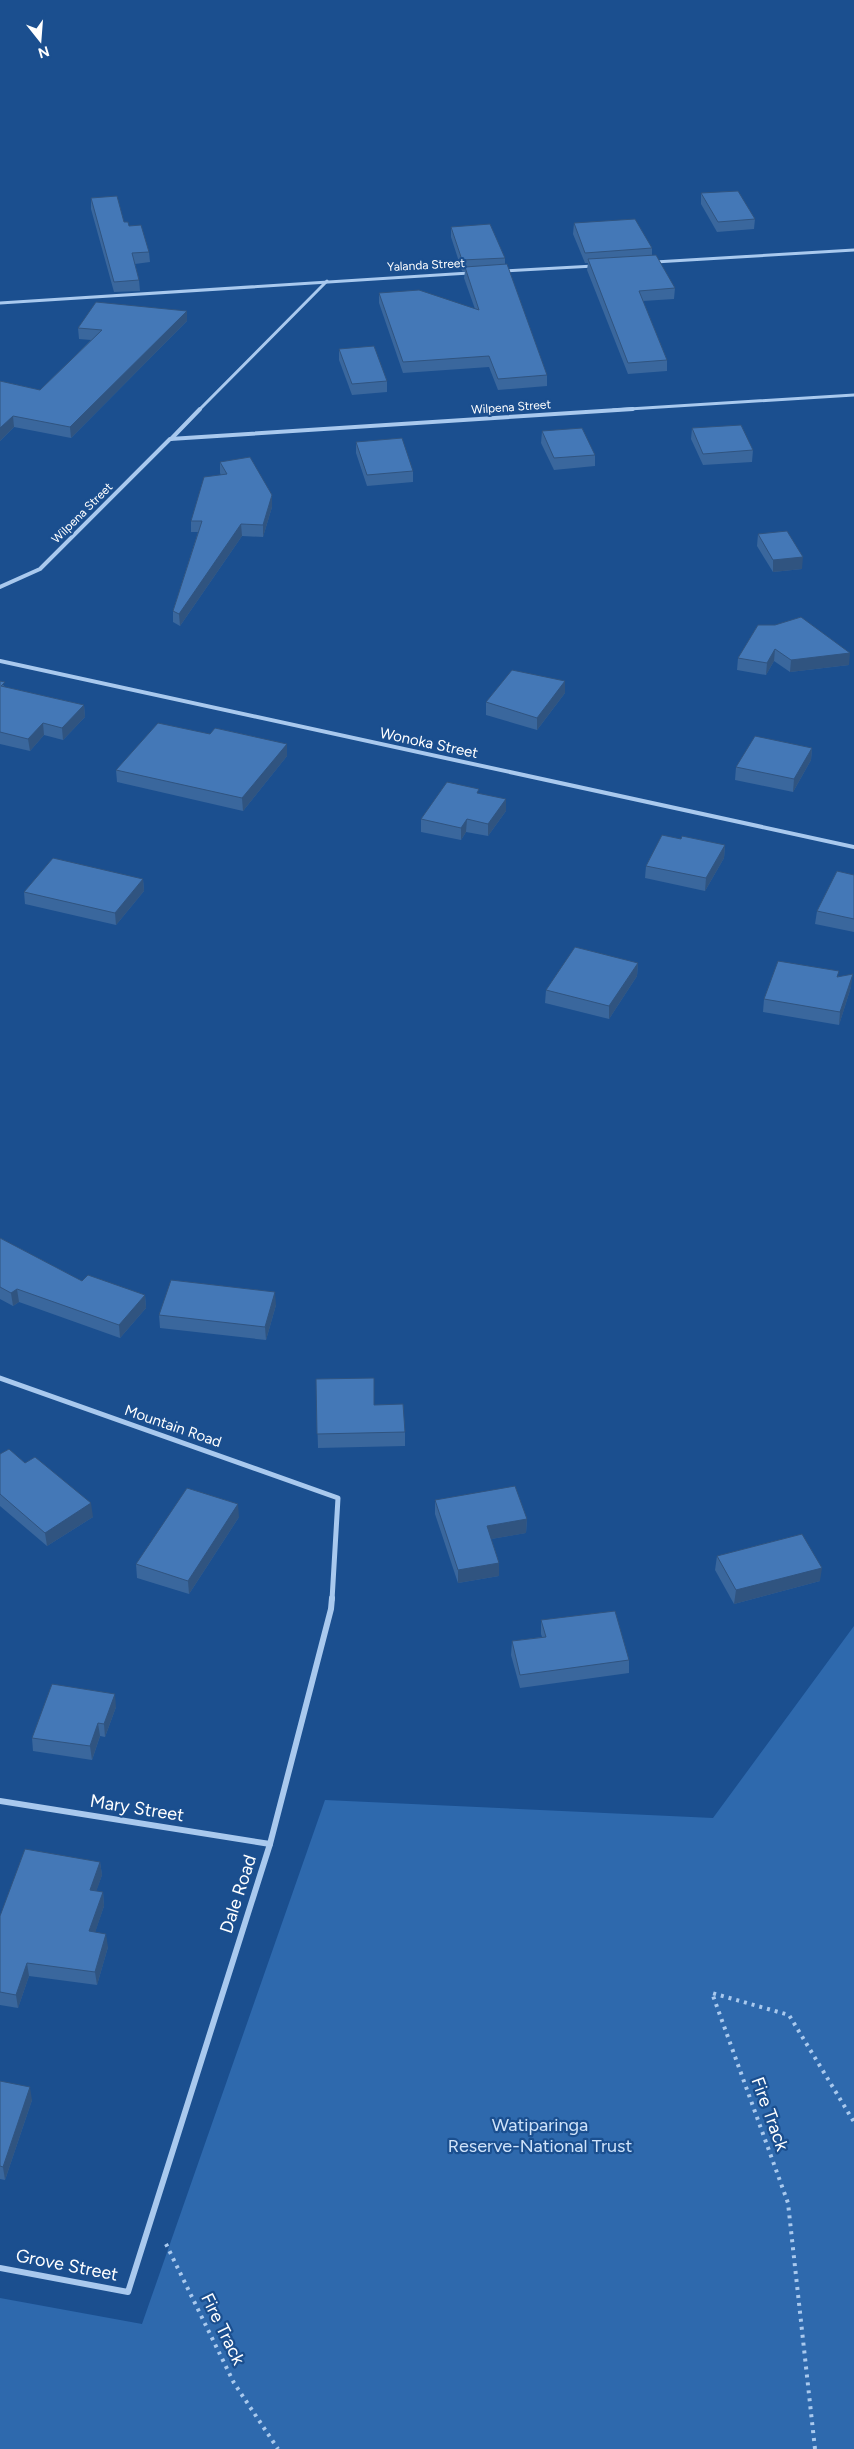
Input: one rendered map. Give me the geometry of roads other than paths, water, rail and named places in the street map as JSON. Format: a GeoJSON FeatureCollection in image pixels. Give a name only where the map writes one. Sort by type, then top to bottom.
{"type":"FeatureCollection","features":[{"type":"Feature","properties":{"kind":"street"},"geometry":{"type":"LineString","coordinates":[[647,262],[854,250]]}},
{"type":"Feature","properties":{"kind":"street"},"geometry":{"type":"LineString","coordinates":[[499,271],[598,265]]}},
{"type":"Feature","properties":{"kind":"street","name":"Yalanda Street"},"geometry":{"type":"LineString","coordinates":[[0,303],[470,273]]}},
{"type":"Feature","properties":{"kind":"street","name":"Wilpena Street"},"geometry":{"type":"LineString","coordinates":[[0,586],[8,585],[40,569],[327,281]]}},
{"type":"Feature","properties":{"kind":"street","name":"Wilpena Street"},"geometry":{"type":"LineString","coordinates":[[170,439],[854,395]]}},
{"type":"Feature","properties":{"kind":"street","name":"Wonoka Street"},"geometry":{"type":"LineString","coordinates":[[0,661],[854,846]]}},
{"type":"Feature","properties":{"kind":"street","name":"Mountain Road"},"geometry":{"type":"LineString","coordinates":[[0,1378],[338,1498]]}},
{"type":"Feature","properties":{"kind":"street","name":"Dale Road"},"geometry":{"type":"LineString","coordinates":[[128,2292],[270,1844],[330,1609],[338,1498]]}},
{"type":"Feature","properties":{"kind":"street","name":"Mary Street"},"geometry":{"type":"LineString","coordinates":[[0,1801],[270,1844]]}},
{"type":"Feature","properties":{"kind":"street","name":"Grove Street"},"geometry":{"type":"LineString","coordinates":[[0,2268],[128,2292]]}},
{"type":"Feature","properties":{"kind":"park label","name":"Watiparinga Reserve-National Trust"},"geometry":{"type":"Point","coordinates":[540,2135]}}]}
